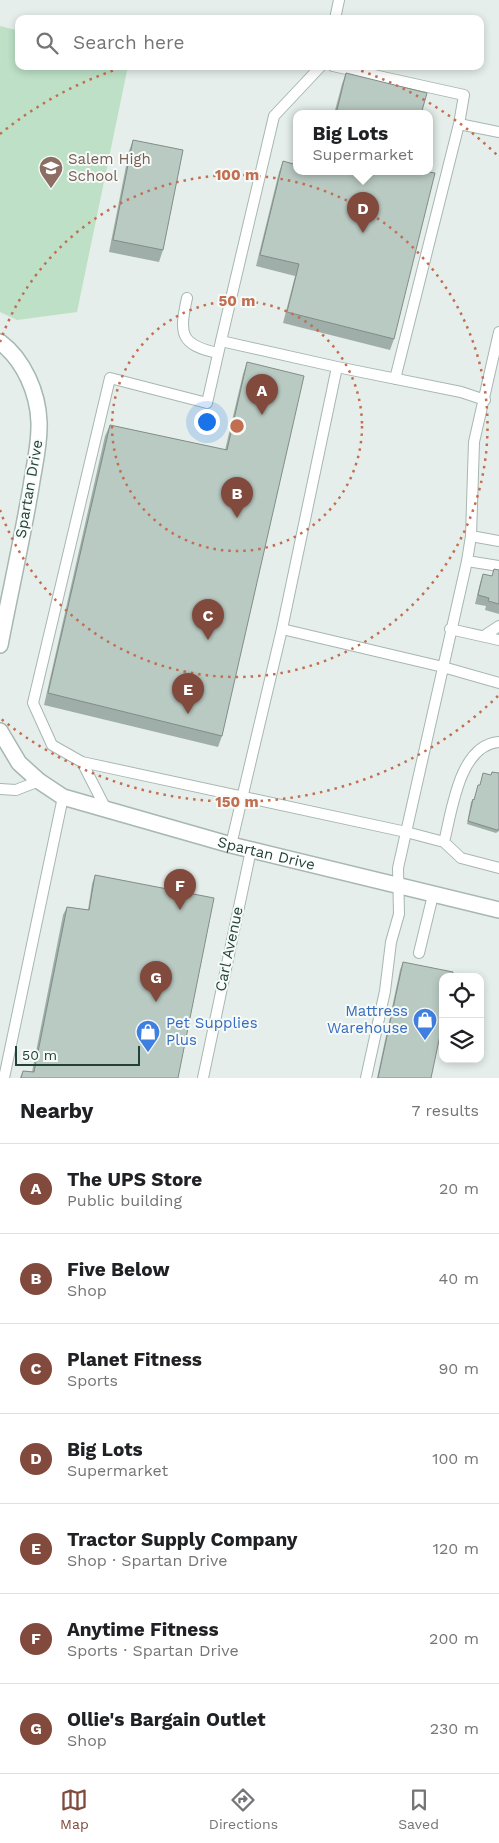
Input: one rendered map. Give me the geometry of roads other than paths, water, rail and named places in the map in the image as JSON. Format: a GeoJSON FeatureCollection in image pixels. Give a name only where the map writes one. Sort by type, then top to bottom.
{"type":"FeatureCollection","features":[{"type":"Feature","properties":{"kind":"street","name":"Spartan Drive"},"geometry":{"type":"LineString","coordinates":[[0,342],[20,363],[30,382],[39,421],[39,438],[29,502],[0,645]]}},
{"type":"Feature","properties":{"kind":"street","name":"Spartan Drive"},"geometry":{"type":"LineString","coordinates":[[0,731],[19,763],[38,781],[63,797],[231,845],[499,910]]}},
{"type":"Feature","properties":{"kind":"lane"},"geometry":{"type":"LineString","coordinates":[[336,15],[339,0]]}},
{"type":"Feature","properties":{"kind":"lane"},"geometry":{"type":"LineString","coordinates":[[317,70],[274,116],[207,403],[110,378],[33,703],[52,745],[82,762],[406,832],[444,842],[461,858],[499,868]]}},
{"type":"Feature","properties":{"kind":"lane"},"geometry":{"type":"LineString","coordinates":[[351,70],[464,95],[459,124],[395,379]]}},
{"type":"Feature","properties":{"kind":"lane"},"geometry":{"type":"LineString","coordinates":[[459,124],[499,132]]}},
{"type":"Feature","properties":{"kind":"lane"},"geometry":{"type":"LineString","coordinates":[[186,298],[181,324],[186,338],[198,349],[218,353]]}},
{"type":"Feature","properties":{"kind":"lane"},"geometry":{"type":"LineString","coordinates":[[366,1078],[385,991],[391,942],[399,914],[398,868],[450,629],[467,561],[471,536],[472,459],[499,332]]}},
{"type":"Feature","properties":{"kind":"lane"},"geometry":{"type":"LineString","coordinates":[[220,341],[461,392],[485,400]]}},
{"type":"Feature","properties":{"kind":"lane"},"geometry":{"type":"LineString","coordinates":[[231,845],[282,630],[337,367]]}},
{"type":"Feature","properties":{"kind":"lane"},"geometry":{"type":"LineString","coordinates":[[471,536],[499,541]]}},
{"type":"Feature","properties":{"kind":"lane"},"geometry":{"type":"LineString","coordinates":[[467,561],[499,566]]}},
{"type":"Feature","properties":{"kind":"lane"},"geometry":{"type":"LineString","coordinates":[[484,636],[499,626]]}},
{"type":"Feature","properties":{"kind":"lane"},"geometry":{"type":"LineString","coordinates":[[450,629],[499,640]]}},
{"type":"Feature","properties":{"kind":"lane"},"geometry":{"type":"LineString","coordinates":[[282,630],[443,667],[499,684]]}},
{"type":"Feature","properties":{"kind":"lane"},"geometry":{"type":"LineString","coordinates":[[444,842],[465,768],[480,748],[499,742]]}},
{"type":"Feature","properties":{"kind":"lane"},"geometry":{"type":"LineString","coordinates":[[82,762],[107,811]]}},
{"type":"Feature","properties":{"kind":"lane"},"geometry":{"type":"LineString","coordinates":[[0,789],[16,790],[38,781]]}},
{"type":"Feature","properties":{"kind":"lane"},"geometry":{"type":"LineString","coordinates":[[4,1078],[63,797]]}},
{"type":"Feature","properties":{"kind":"lane","name":"Carl Avenue"},"geometry":{"type":"LineString","coordinates":[[203,1078],[251,850]]}},
{"type":"Feature","properties":{"kind":"lane"},"geometry":{"type":"LineString","coordinates":[[419,953],[433,894]]}},
{"type":"Feature","properties":{"kind":"place","name":"Salem High School"},"geometry":{"type":"Point","coordinates":[51,189]}},
{"type":"Feature","properties":{"kind":"place","name":"Big Lots"},"geometry":{"type":"Point","coordinates":[363,233]}},
{"type":"Feature","properties":{"kind":"place","name":"The UPS Store"},"geometry":{"type":"Point","coordinates":[262,415]}},
{"type":"Feature","properties":{"kind":"place","name":"Five Below"},"geometry":{"type":"Point","coordinates":[237,518]}},
{"type":"Feature","properties":{"kind":"place","name":"Planet Fitness"},"geometry":{"type":"Point","coordinates":[208,640]}},
{"type":"Feature","properties":{"kind":"place","name":"Tractor Supply Company"},"geometry":{"type":"Point","coordinates":[188,714]}},
{"type":"Feature","properties":{"kind":"place","name":"Anytime Fitness"},"geometry":{"type":"Point","coordinates":[180,910]}},
{"type":"Feature","properties":{"kind":"place","name":"Ollie's Bargain Outlet"},"geometry":{"type":"Point","coordinates":[156,1002]}},
{"type":"Feature","properties":{"kind":"place","name":"Mattress Warehouse"},"geometry":{"type":"Point","coordinates":[425,1041]}},
{"type":"Feature","properties":{"kind":"place","name":"Pet Supplies Plus"},"geometry":{"type":"Point","coordinates":[148,1053]}}]}
